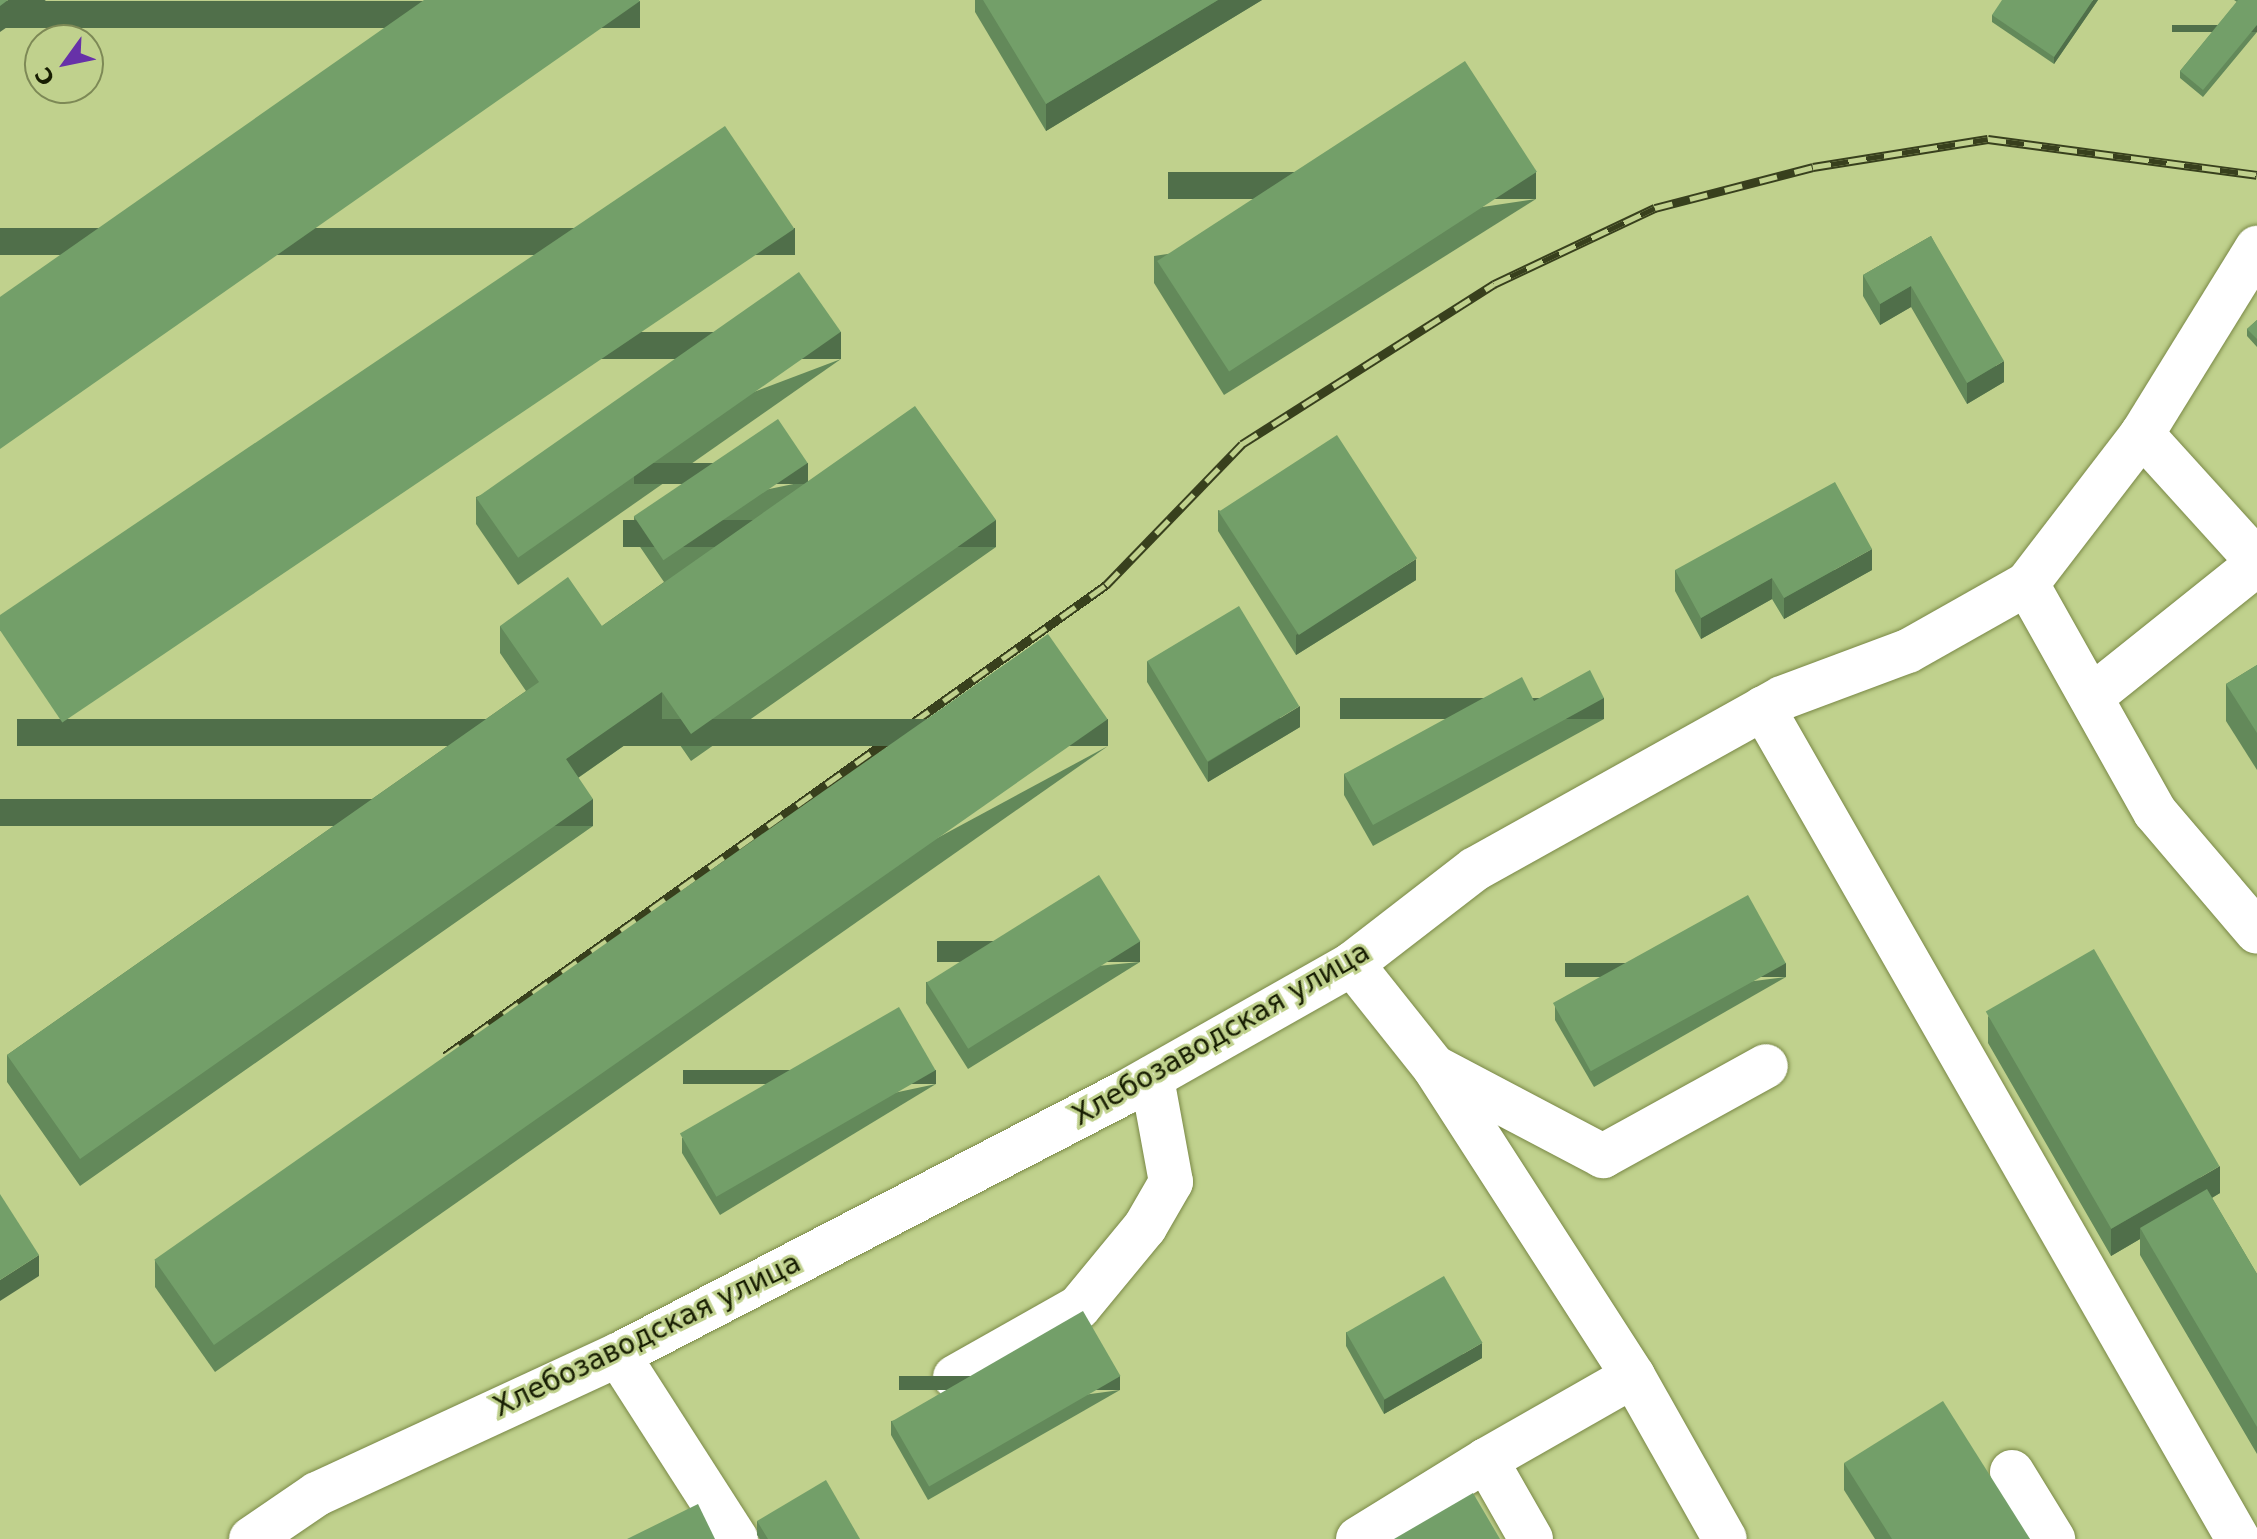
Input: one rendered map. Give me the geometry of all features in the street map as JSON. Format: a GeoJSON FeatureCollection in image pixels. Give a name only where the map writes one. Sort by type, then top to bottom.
{"type":"FeatureCollection","features":[{"type":"Feature","properties":{"kind":"street","name":"Хлебозаводская улица"},"geometry":{"type":"LineString","coordinates":[[251,1539],[317,1494],[618,1355],[1152,1078],[1352,964],[1475,869],[1763,708],[1908,651],[2027,584],[2247,290],[2257,248]]}},
{"type":"Feature","properties":{"kind":"street"},"geometry":{"type":"LineString","coordinates":[[2091,697],[2257,562],[2142,434]]}},
{"type":"Feature","properties":{"kind":"street"},"geometry":{"type":"LineString","coordinates":[[2027,584],[2155,812],[2257,932]]}},
{"type":"Feature","properties":{"kind":"street"},"geometry":{"type":"LineString","coordinates":[[1763,708],[2238,1539]]}},
{"type":"Feature","properties":{"kind":"street"},"geometry":{"type":"LineString","coordinates":[[1352,964],[1434,1067],[1633,1376],[1725,1539]]}},
{"type":"Feature","properties":{"kind":"street"},"geometry":{"type":"LineString","coordinates":[[1434,1067],[1603,1156],[1766,1066]]}},
{"type":"Feature","properties":{"kind":"street"},"geometry":{"type":"LineString","coordinates":[[955,1377],[1079,1307],[1145,1227],[1171,1182],[1152,1078]]}},
{"type":"Feature","properties":{"kind":"street"},"geometry":{"type":"LineString","coordinates":[[618,1355],[736,1539]]}},
{"type":"Feature","properties":{"kind":"street"},"geometry":{"type":"LineString","coordinates":[[1358,1539],[1486,1460],[1633,1376]]}},
{"type":"Feature","properties":{"kind":"street"},"geometry":{"type":"LineString","coordinates":[[1486,1460],[1531,1539]]}},
{"type":"Feature","properties":{"kind":"street"},"geometry":{"type":"LineString","coordinates":[[2012,1472],[2053,1539]]}},
{"type":"Feature","properties":{"kind":"building"},"geometry":{"type":"Polygon","coordinates":[[[424,0],[640,1],[0,449],[0,297],[424,0]]]}},
{"type":"Feature","properties":{"kind":"building"},"geometry":{"type":"Polygon","coordinates":[[[983,0],[1218,0],[1046,104],[983,0]]]}},
{"type":"Feature","properties":{"kind":"building"},"geometry":{"type":"Polygon","coordinates":[[[2002,0],[2093,0],[2054,57],[1992,15],[2002,0]]]}},
{"type":"Feature","properties":{"kind":"building"},"geometry":{"type":"Polygon","coordinates":[[[2238,0],[2257,0],[2257,25],[2203,90],[2180,71],[2238,0]]]}},
{"type":"Feature","properties":{"kind":"building"},"geometry":{"type":"Polygon","coordinates":[[[1465,61],[1537,172],[1229,372],[1157,261],[1465,61]]]}},
{"type":"Feature","properties":{"kind":"building"},"geometry":{"type":"Polygon","coordinates":[[[725,126],[794,229],[62,723],[0,630],[0,615],[725,126]]]}},
{"type":"Feature","properties":{"kind":"building"},"geometry":{"type":"Polygon","coordinates":[[[1931,236],[2004,361],[1967,383],[1911,286],[1880,304],[1863,275],[1931,236]]]}},
{"type":"Feature","properties":{"kind":"building"},"geometry":{"type":"Polygon","coordinates":[[[799,272],[841,332],[518,558],[476,498],[799,272]]]}},
{"type":"Feature","properties":{"kind":"building"},"geometry":{"type":"Polygon","coordinates":[[[2257,320],[2257,339],[2247,329],[2257,320]]]}},
{"type":"Feature","properties":{"kind":"building"},"geometry":{"type":"Polygon","coordinates":[[[915,406],[996,520],[691,734],[662,692],[566,759],[593,799],[80,1159],[7,1055],[539,682],[500,626],[568,577],[602,626],[915,406]]]}},
{"type":"Feature","properties":{"kind":"building"},"geometry":{"type":"Polygon","coordinates":[[[778,419],[808,463],[663,560],[634,516],[778,419]]]}},
{"type":"Feature","properties":{"kind":"building"},"geometry":{"type":"Polygon","coordinates":[[[1337,435],[1417,558],[1299,635],[1219,512],[1337,435]]]}},
{"type":"Feature","properties":{"kind":"building"},"geometry":{"type":"Polygon","coordinates":[[[1835,482],[1872,549],[1784,598],[1772,578],[1701,618],[1675,570],[1835,482]]]}},
{"type":"Feature","properties":{"kind":"building"},"geometry":{"type":"Polygon","coordinates":[[[1239,606],[1299,706],[1208,761],[1147,661],[1239,606]]]}},
{"type":"Feature","properties":{"kind":"building"},"geometry":{"type":"Polygon","coordinates":[[[1048,634],[1108,719],[214,1345],[154,1260],[1048,634]]]}},
{"type":"Feature","properties":{"kind":"building"},"geometry":{"type":"Polygon","coordinates":[[[2257,665],[2257,733],[2226,684],[2257,665]]]}},
{"type":"Feature","properties":{"kind":"building"},"geometry":{"type":"Polygon","coordinates":[[[1590,670],[1604,698],[1373,825],[1344,774],[1522,677],[1534,701],[1590,670]]]}},
{"type":"Feature","properties":{"kind":"building"},"geometry":{"type":"Polygon","coordinates":[[[1099,875],[1140,941],[968,1049],[927,983],[1099,875]]]}},
{"type":"Feature","properties":{"kind":"building"},"geometry":{"type":"Polygon","coordinates":[[[1748,895],[1786,963],[1591,1071],[1553,1003],[1748,895]]]}},
{"type":"Feature","properties":{"kind":"building"},"geometry":{"type":"Polygon","coordinates":[[[2094,949],[2220,1166],[2111,1229],[1986,1012],[2094,949]]]}},
{"type":"Feature","properties":{"kind":"building"},"geometry":{"type":"Polygon","coordinates":[[[899,1007],[936,1070],[716,1197],[680,1134],[899,1007]]]}},
{"type":"Feature","properties":{"kind":"building"},"geometry":{"type":"Polygon","coordinates":[[[2207,1189],[2257,1274],[2257,1427],[2140,1228],[2207,1189]]]}},
{"type":"Feature","properties":{"kind":"building"},"geometry":{"type":"Polygon","coordinates":[[[0,1194],[39,1255],[0,1280],[0,1194]]]}},
{"type":"Feature","properties":{"kind":"building"},"geometry":{"type":"Polygon","coordinates":[[[1444,1276],[1482,1343],[1385,1399],[1346,1332],[1444,1276]]]}},
{"type":"Feature","properties":{"kind":"building"},"geometry":{"type":"Polygon","coordinates":[[[1083,1311],[1120,1376],[929,1486],[892,1422],[1083,1311]]]}},
{"type":"Feature","properties":{"kind":"building"},"geometry":{"type":"Polygon","coordinates":[[[1943,1401],[2030,1539],[1892,1539],[1844,1463],[1943,1401]]]}},
{"type":"Feature","properties":{"kind":"building"},"geometry":{"type":"Polygon","coordinates":[[[826,1480],[860,1539],[768,1539],[757,1521],[826,1480]]]}},
{"type":"Feature","properties":{"kind":"building"},"geometry":{"type":"Polygon","coordinates":[[[1473,1493],[1500,1539],[1394,1539],[1473,1493]]]}},
{"type":"Feature","properties":{"kind":"building"},"geometry":{"type":"Polygon","coordinates":[[[698,1504],[715,1539],[627,1539],[698,1504]]]}},
{"type":"Feature","properties":{"kind":"railway"},"geometry":{"type":"LineString","coordinates":[[445,1056],[1106,585],[1242,444],[1494,284],[1655,208],[1813,167],[1988,139],[2257,175]]}}]}
